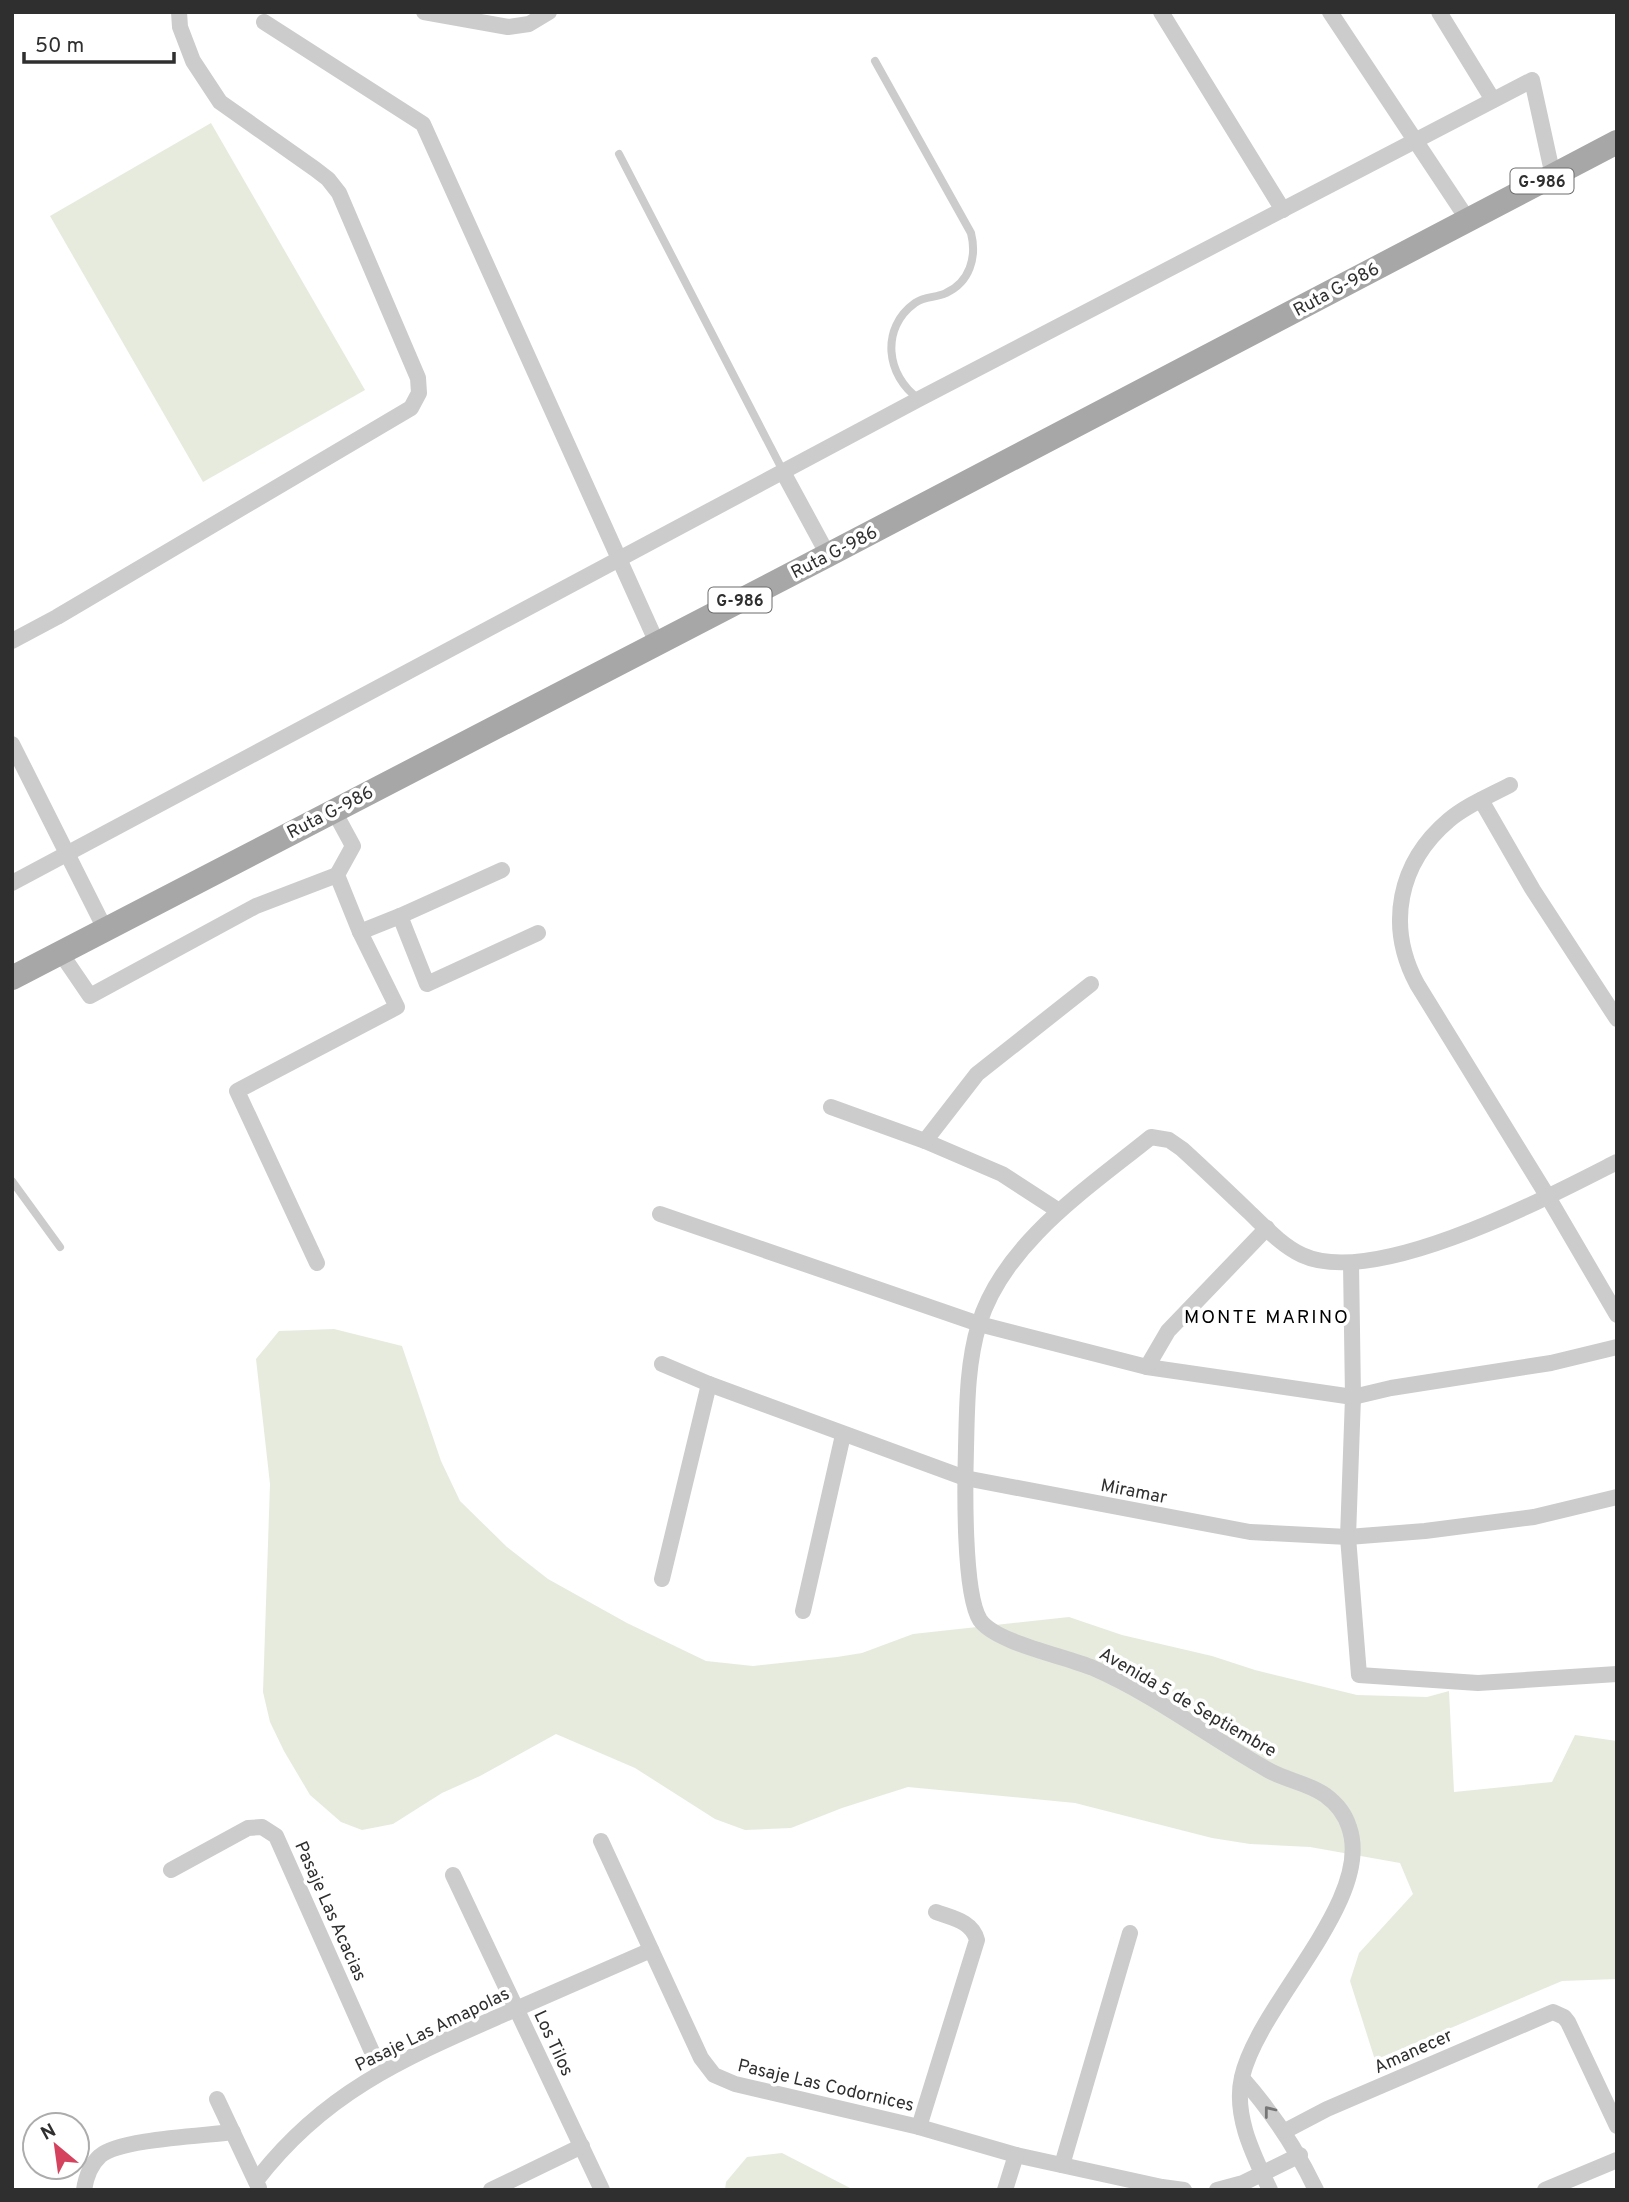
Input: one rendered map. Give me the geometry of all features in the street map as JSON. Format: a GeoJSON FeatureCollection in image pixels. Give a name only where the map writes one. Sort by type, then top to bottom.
{"type":"FeatureCollection","features":[{"type":"Feature","properties":{"kind":"main road","name":"Ruta G-986"},"geometry":{"type":"LineString","coordinates":[[12,978],[1617,142]]}},
{"type":"Feature","properties":{"kind":"street"},"geometry":{"type":"LineString","coordinates":[[12,640],[57,617],[411,408],[419,393],[418,378],[339,193],[321,174],[220,102],[193,61],[180,27],[179,12]]}},
{"type":"Feature","properties":{"kind":"street"},"geometry":{"type":"LineString","coordinates":[[424,12],[508,27],[529,24],[549,12]]}},
{"type":"Feature","properties":{"kind":"street"},"geometry":{"type":"LineString","coordinates":[[1161,12],[1283,210]]}},
{"type":"Feature","properties":{"kind":"street"},"geometry":{"type":"LineString","coordinates":[[1330,12],[1468,220]]}},
{"type":"Feature","properties":{"kind":"street"},"geometry":{"type":"LineString","coordinates":[[1439,12],[1493,100]]}},
{"type":"Feature","properties":{"kind":"street"},"geometry":{"type":"LineString","coordinates":[[264,22],[423,124],[657,643]]}},
{"type":"Feature","properties":{"kind":"street"},"geometry":{"type":"LineString","coordinates":[[12,883],[919,399],[1532,80],[1553,176]]}},
{"type":"Feature","properties":{"kind":"street"},"geometry":{"type":"LineString","coordinates":[[783,472],[828,555]]}},
{"type":"Feature","properties":{"kind":"street"},"geometry":{"type":"LineString","coordinates":[[12,744],[106,929]]}},
{"type":"Feature","properties":{"kind":"street"},"geometry":{"type":"LineString","coordinates":[[1510,785],[1449,820],[1426,844],[1416,860],[1401,901],[1401,941],[1408,968],[1417,984],[1617,1315]]}},
{"type":"Feature","properties":{"kind":"street"},"geometry":{"type":"LineString","coordinates":[[1481,800],[1533,890],[1617,1018]]}},
{"type":"Feature","properties":{"kind":"street"},"geometry":{"type":"LineString","coordinates":[[60,952],[90,996],[256,906],[337,875],[353,846],[334,811]]}},
{"type":"Feature","properties":{"kind":"street"},"geometry":{"type":"LineString","coordinates":[[360,932],[502,870]]}},
{"type":"Feature","properties":{"kind":"street"},"geometry":{"type":"LineString","coordinates":[[317,1263],[237,1091],[397,1007],[360,932],[337,875]]}},
{"type":"Feature","properties":{"kind":"street"},"geometry":{"type":"LineString","coordinates":[[400,916],[427,984],[538,933]]}},
{"type":"Feature","properties":{"kind":"street"},"geometry":{"type":"LineString","coordinates":[[925,1141],[977,1074],[1091,984]]}},
{"type":"Feature","properties":{"kind":"street"},"geometry":{"type":"LineString","coordinates":[[831,1107],[925,1141],[1002,1174],[1059,1211]]}},
{"type":"Feature","properties":{"kind":"street","name":"Avenida 5 de Septiembre"},"geometry":{"type":"LineString","coordinates":[[1267,1228],[1182,1149],[1169,1140],[1151,1137],[1059,1211],[1005,1270],[987,1302],[979,1324],[968,1396],[965,1478],[973,1605],[985,1626],[1001,1637],[1064,1656],[1096,1669],[1196,1724],[1270,1771],[1316,1789],[1336,1805],[1349,1825],[1353,1862],[1345,1888],[1326,1929],[1258,2033],[1242,2078],[1243,2122],[1270,2190]]}},
{"type":"Feature","properties":{"kind":"street"},"geometry":{"type":"LineString","coordinates":[[1147,1367],[1168,1331],[1267,1228],[1300,1254],[1324,1262],[1351,1263],[1391,1256],[1429,1244],[1548,1197],[1617,1162]]}},
{"type":"Feature","properties":{"kind":"street"},"geometry":{"type":"LineString","coordinates":[[660,1214],[979,1324],[1147,1367],[1353,1397],[1391,1388],[1551,1363],[1617,1347]]}},
{"type":"Feature","properties":{"kind":"street"},"geometry":{"type":"LineString","coordinates":[[1351,1263],[1353,1397],[1348,1537],[1359,1675],[1478,1683],[1617,1674]]}},
{"type":"Feature","properties":{"kind":"street","name":"Miramar"},"geometry":{"type":"LineString","coordinates":[[662,1364],[709,1384],[965,1478],[1250,1532],[1348,1537],[1425,1531],[1534,1517],[1617,1497]]}},
{"type":"Feature","properties":{"kind":"street"},"geometry":{"type":"LineString","coordinates":[[662,1579],[709,1384]]}},
{"type":"Feature","properties":{"kind":"street"},"geometry":{"type":"LineString","coordinates":[[803,1611],[843,1434]]}},
{"type":"Feature","properties":{"kind":"street","name":"Pasaje Las Acacias"},"geometry":{"type":"LineString","coordinates":[[171,1870],[248,1828],[262,1827],[276,1836],[381,2072]]}},
{"type":"Feature","properties":{"kind":"street","name":"Pasaje Las Codornices"},"geometry":{"type":"LineString","coordinates":[[601,1841],[701,2058],[714,2075],[735,2084],[919,2127],[1016,2155],[1162,2188],[1184,2190]]}},
{"type":"Feature","properties":{"kind":"street","name":"Los Tilos"},"geometry":{"type":"LineString","coordinates":[[453,1875],[602,2190]]}},
{"type":"Feature","properties":{"kind":"street"},"geometry":{"type":"LineString","coordinates":[[919,2127],[977,1940],[968,1925],[936,1912]]}},
{"type":"Feature","properties":{"kind":"street"},"geometry":{"type":"LineString","coordinates":[[1062,2165],[1130,1933]]}},
{"type":"Feature","properties":{"kind":"street","name":"Pasaje Las Amapolas"},"geometry":{"type":"LineString","coordinates":[[258,2185],[293,2136],[347,2093],[381,2072],[435,2045],[651,1950]]}},
{"type":"Feature","properties":{"kind":"street","name":"Amanecer"},"geometry":{"type":"LineString","coordinates":[[1285,2131],[1327,2109],[1546,2013],[1559,2014],[1568,2022],[1617,2126]]}},
{"type":"Feature","properties":{"kind":"street"},"geometry":{"type":"LineString","coordinates":[[1242,2078],[1285,2131],[1300,2155],[1316,2190]]}},
{"type":"Feature","properties":{"kind":"street"},"geometry":{"type":"LineString","coordinates":[[217,2099],[258,2185]]}},
{"type":"Feature","properties":{"kind":"street"},"geometry":{"type":"LineString","coordinates":[[84,2190],[88,2172],[93,2164],[101,2156],[119,2147],[233,2132]]}},
{"type":"Feature","properties":{"kind":"street"},"geometry":{"type":"LineString","coordinates":[[491,2190],[582,2146]]}},
{"type":"Feature","properties":{"kind":"street"},"geometry":{"type":"LineString","coordinates":[[1004,2190],[1016,2155]]}},
{"type":"Feature","properties":{"kind":"street"},"geometry":{"type":"LineString","coordinates":[[1217,2190],[1262,2174],[1300,2155]]}},
{"type":"Feature","properties":{"kind":"street"},"geometry":{"type":"LineString","coordinates":[[1545,2190],[1617,2160]]}},
{"type":"Feature","properties":{"kind":"lane"},"geometry":{"type":"LineString","coordinates":[[875,61],[971,233],[974,244],[971,266],[958,285],[948,292],[925,297],[915,303],[900,319],[895,329],[891,350],[896,373],[910,392],[919,399]]}},
{"type":"Feature","properties":{"kind":"lane"},"geometry":{"type":"LineString","coordinates":[[619,154],[783,472]]}},
{"type":"Feature","properties":{"kind":"lane"},"geometry":{"type":"LineString","coordinates":[[12,1181],[60,1247]]}},
{"type":"Feature","properties":{"kind":"shaded area"},"geometry":{"type":"Polygon","coordinates":[[[211,123],[365,390],[203,482],[50,216],[211,123]]]}},
{"type":"Feature","properties":{"kind":"shaded area"},"geometry":{"type":"Polygon","coordinates":[[[334,1329],[402,1346],[441,1461],[460,1501],[507,1547],[548,1579],[627,1623],[706,1661],[753,1666],[837,1657],[862,1653],[913,1634],[1069,1617],[1122,1635],[1357,1695],[1427,1697],[1449,1691],[1454,1792],[1552,1782],[1575,1735],[1617,1741],[1617,1979],[1562,1981],[1375,2060],[1350,1981],[1359,1953],[1413,1894],[1400,1863],[1310,1847],[1250,1844],[1212,1838],[1075,1803],[908,1787],[791,1828],[745,1830],[715,1819],[635,1768],[556,1734],[480,1776],[442,1793],[393,1824],[362,1830],[341,1822],[310,1795],[270,1722],[263,1692],[270,1484],[256,1359],[279,1331],[334,1329]]]}},
{"type":"Feature","properties":{"kind":"shaded area"},"geometry":{"type":"Polygon","coordinates":[[[782,2153],[854,2190],[725,2190],[726,2182],[747,2157],[782,2153]]]}},
{"type":"Feature","properties":{"kind":"district","name":"MONTE MARINO"},"geometry":{"type":"Point","coordinates":[1267,1316]}}]}
